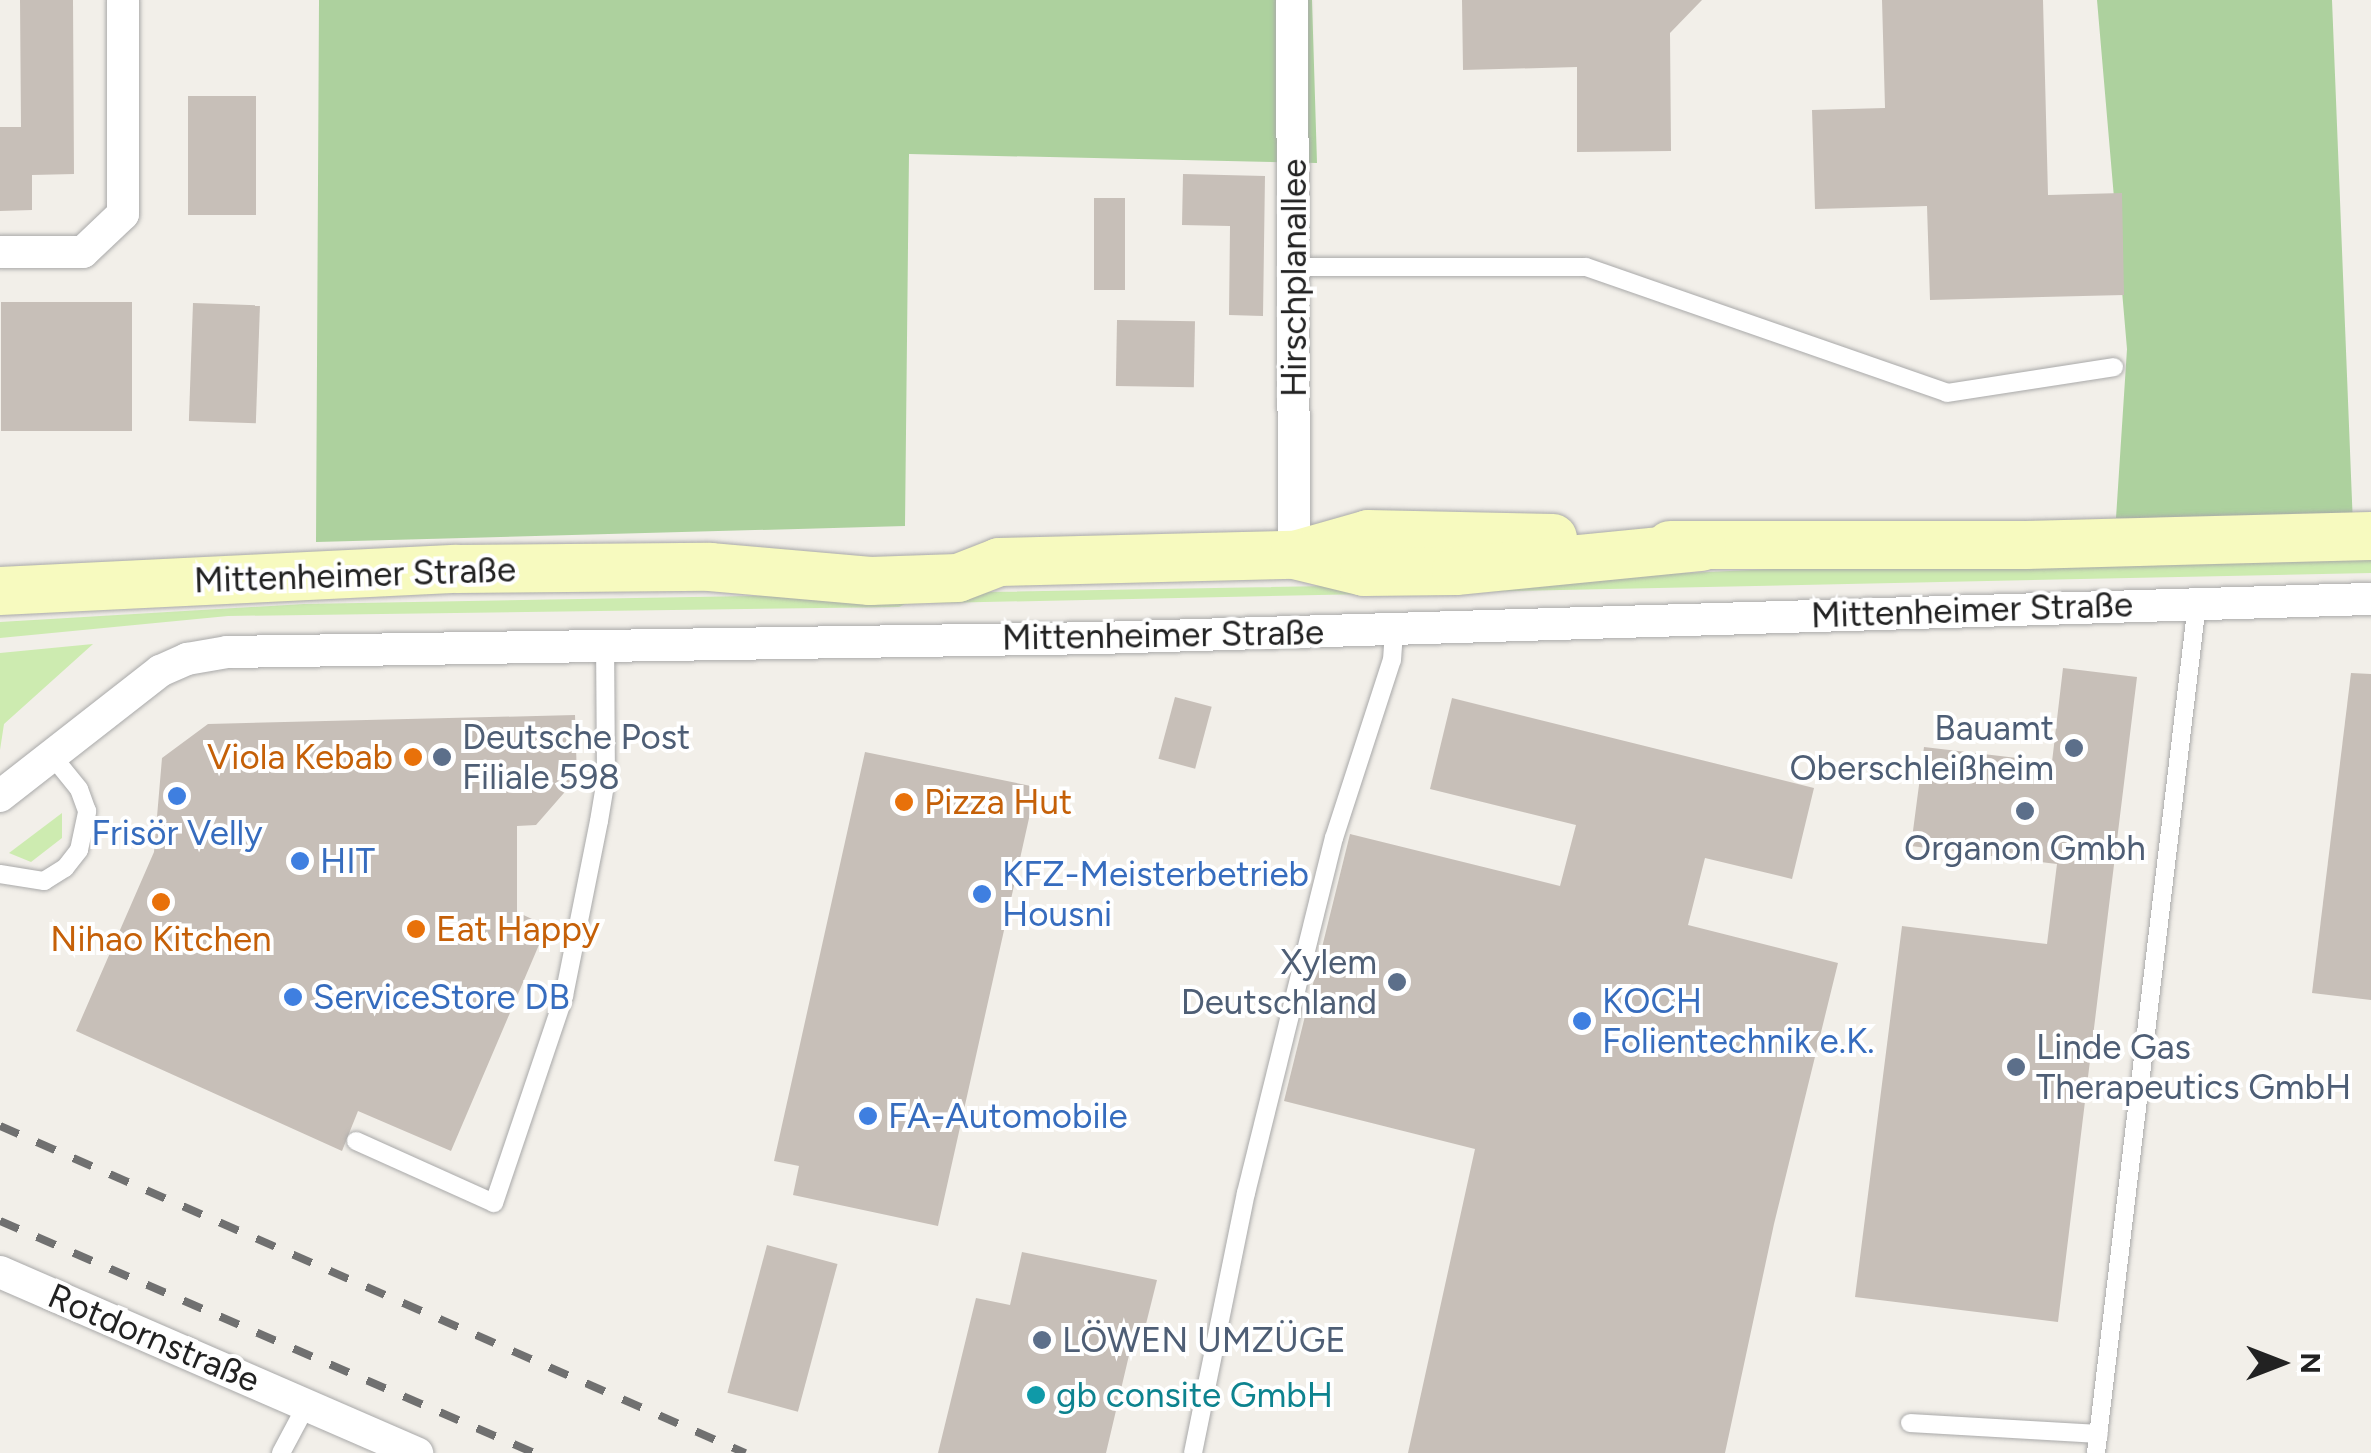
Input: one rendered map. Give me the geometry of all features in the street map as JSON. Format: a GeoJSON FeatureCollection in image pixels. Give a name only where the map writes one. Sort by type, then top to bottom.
{"type":"FeatureCollection","features":[{"type":"Feature","properties":{"kind":"main road","name":"Mittenheimer Straße"},"geometry":{"type":"LineString","coordinates":[[0,591],[456,569],[710,567],[902,547],[956,546],[1000,562],[1294,555],[1368,534],[1457,533],[1702,547],[2371,536]]}},
{"type":"Feature","properties":{"kind":"street"},"geometry":{"type":"LineString","coordinates":[[0,252],[83,252],[123,214],[122,0]]}},
{"type":"Feature","properties":{"kind":"street","name":"Hirschplanallee"},"geometry":{"type":"LineString","coordinates":[[1292,0],[1294,555]]}},
{"type":"Feature","properties":{"kind":"street","name":"Mittenheimer Straße"},"geometry":{"type":"LineString","coordinates":[[0,796],[118,700],[187,659],[256,651],[1394,628],[2371,599]]}},
{"type":"Feature","properties":{"kind":"street","name":"Rotdornstraße"},"geometry":{"type":"LineString","coordinates":[[0,1272],[417,1453]]}},
{"type":"Feature","properties":{"kind":"lane"},"geometry":{"type":"LineString","coordinates":[[1294,267],[1586,267],[1947,394],[2114,367]]}},
{"type":"Feature","properties":{"kind":"lane"},"geometry":{"type":"LineString","coordinates":[[1910,1422],[2098,1444],[2196,604]]}},
{"type":"Feature","properties":{"kind":"lane"},"geometry":{"type":"LineString","coordinates":[[1193,1453],[1250,1174],[1334,838],[1392,660],[1394,628]]}},
{"type":"Feature","properties":{"kind":"lane"},"geometry":{"type":"LineString","coordinates":[[356,1140],[494,1203],[564,996],[606,779],[606,645]]}},
{"type":"Feature","properties":{"kind":"lane"},"geometry":{"type":"LineString","coordinates":[[0,874],[44,881],[65,868],[79,850],[87,810],[79,789],[52,757]]}},
{"type":"Feature","properties":{"kind":"lane","name":"Rotdornstraße"},"geometry":{"type":"LineString","coordinates":[[281,1453],[307,1404]]}},
{"type":"Feature","properties":{"kind":"green space"},"geometry":{"type":"Polygon","coordinates":[[[319,0],[1312,0],[1317,163],[909,154],[905,526],[316,542],[319,0]]]}},
{"type":"Feature","properties":{"kind":"green space"},"geometry":{"type":"Polygon","coordinates":[[[2097,0],[2332,0],[2353,526],[2116,518],[2127,349],[2097,0]]]}},
{"type":"Feature","properties":{"kind":"green space"},"geometry":{"type":"Polygon","coordinates":[[[2371,555],[2371,573],[939,603],[931,603],[926,593],[1443,584],[1840,566],[2371,555]]]}},
{"type":"Feature","properties":{"kind":"green space"},"geometry":{"type":"Polygon","coordinates":[[[909,593],[907,603],[899,607],[228,616],[0,638],[0,622],[304,604],[909,593]]]}},
{"type":"Feature","properties":{"kind":"green space"},"geometry":{"type":"Polygon","coordinates":[[[93,644],[4,724],[0,750],[0,653],[93,644]]]}},
{"type":"Feature","properties":{"kind":"green space"},"geometry":{"type":"Polygon","coordinates":[[[62,813],[62,838],[31,862],[9,853],[62,813]]]}},
{"type":"Feature","properties":{"kind":"building"},"geometry":{"type":"Polygon","coordinates":[[[20,0],[73,0],[74,174],[32,175],[32,210],[0,211],[0,127],[21,127],[20,0]]]}},
{"type":"Feature","properties":{"kind":"building"},"geometry":{"type":"Polygon","coordinates":[[[1462,0],[1702,0],[1670,33],[1671,151],[1577,152],[1577,67],[1463,70],[1462,0]]]}},
{"type":"Feature","properties":{"kind":"building"},"geometry":{"type":"Polygon","coordinates":[[[1882,0],[2043,0],[2048,195],[2122,193],[2124,295],[1930,300],[1927,206],[1815,209],[1812,110],[1885,108],[1882,0]]]}},
{"type":"Feature","properties":{"kind":"building"},"geometry":{"type":"Polygon","coordinates":[[[188,96],[256,96],[256,215],[188,215],[188,96]]]}},
{"type":"Feature","properties":{"kind":"building"},"geometry":{"type":"Polygon","coordinates":[[[1183,174],[1265,176],[1263,316],[1229,315],[1230,226],[1182,225],[1183,174]]]}},
{"type":"Feature","properties":{"kind":"building"},"geometry":{"type":"Polygon","coordinates":[[[1094,198],[1125,198],[1125,290],[1094,290],[1094,198]]]}},
{"type":"Feature","properties":{"kind":"building"},"geometry":{"type":"Polygon","coordinates":[[[1,302],[132,302],[132,431],[1,431],[1,302]]]}},
{"type":"Feature","properties":{"kind":"building"},"geometry":{"type":"Polygon","coordinates":[[[193,303],[260,305],[256,423],[189,421],[193,303]]]}},
{"type":"Feature","properties":{"kind":"building"},"geometry":{"type":"Polygon","coordinates":[[[1117,320],[1195,321],[1194,387],[1116,386],[1117,320]]]}},
{"type":"Feature","properties":{"kind":"building"},"geometry":{"type":"Polygon","coordinates":[[[2063,668],[2137,677],[2058,1322],[1855,1297],[1902,926],[2047,944],[2057,864],[1911,846],[1924,747],[2052,762],[2063,668]]]}},
{"type":"Feature","properties":{"kind":"building"},"geometry":{"type":"Polygon","coordinates":[[[2351,673],[2371,674],[2371,1000],[2312,993],[2351,673]]]}},
{"type":"Feature","properties":{"kind":"building"},"geometry":{"type":"Polygon","coordinates":[[[1175,697],[1212,707],[1195,769],[1158,759],[1175,697]]]}},
{"type":"Feature","properties":{"kind":"building"},"geometry":{"type":"Polygon","coordinates":[[[1452,698],[1814,788],[1792,879],[1705,858],[1688,925],[1838,963],[1774,1224],[1725,1453],[1408,1453],[1475,1149],[1284,1101],[1350,834],[1560,886],[1576,825],[1430,789],[1452,698]]]}},
{"type":"Feature","properties":{"kind":"building"},"geometry":{"type":"Polygon","coordinates":[[[575,715],[577,778],[536,825],[517,826],[517,912],[547,926],[451,1151],[358,1111],[342,1151],[76,1031],[154,852],[162,758],[208,724],[575,715]]]}},
{"type":"Feature","properties":{"kind":"building"},"geometry":{"type":"Polygon","coordinates":[[[865,752],[1036,787],[938,1226],[793,1195],[799,1166],[774,1161],[865,752]]]}},
{"type":"Feature","properties":{"kind":"building"},"geometry":{"type":"Polygon","coordinates":[[[767,1245],[838,1264],[798,1412],[727,1393],[767,1245]]]}},
{"type":"Feature","properties":{"kind":"building","name":"gb consite GmbH"},"geometry":{"type":"Polygon","coordinates":[[[1022,1252],[1157,1280],[1143,1336],[1134,1334],[1106,1453],[938,1453],[976,1298],[1010,1305],[1022,1252]]]}},
{"type":"Feature","properties":{"kind":"railway"},"geometry":{"type":"LineString","coordinates":[[0,1126],[745,1453]]}},
{"type":"Feature","properties":{"kind":"railway"},"geometry":{"type":"LineString","coordinates":[[0,1221],[534,1453]]}},
{"type":"Feature","properties":{"kind":"place","name":"Bauamt Oberschleißheim"},"geometry":{"type":"Point","coordinates":[2074,748]}},
{"type":"Feature","properties":{"kind":"place","name":"Viola Kebab"},"geometry":{"type":"Point","coordinates":[413,757]}},
{"type":"Feature","properties":{"kind":"place","name":"Deutsche Post Filiale 598"},"geometry":{"type":"Point","coordinates":[442,757]}},
{"type":"Feature","properties":{"kind":"place","name":"Frisör Velly"},"geometry":{"type":"Point","coordinates":[177,796]}},
{"type":"Feature","properties":{"kind":"place","name":"Pizza Hut"},"geometry":{"type":"Point","coordinates":[904,802]}},
{"type":"Feature","properties":{"kind":"place","name":"Organon Gmbh"},"geometry":{"type":"Point","coordinates":[2025,811]}},
{"type":"Feature","properties":{"kind":"place","name":"HIT"},"geometry":{"type":"Point","coordinates":[300,861]}},
{"type":"Feature","properties":{"kind":"place","name":"KFZ-Meisterbetrieb Housni"},"geometry":{"type":"Point","coordinates":[982,894]}},
{"type":"Feature","properties":{"kind":"place","name":"Nihao Kitchen"},"geometry":{"type":"Point","coordinates":[161,902]}},
{"type":"Feature","properties":{"kind":"place","name":"Eat Happy"},"geometry":{"type":"Point","coordinates":[416,929]}},
{"type":"Feature","properties":{"kind":"place","name":"Xylem Deutschland"},"geometry":{"type":"Point","coordinates":[1397,982]}},
{"type":"Feature","properties":{"kind":"place","name":"ServiceStore DB"},"geometry":{"type":"Point","coordinates":[293,997]}},
{"type":"Feature","properties":{"kind":"place","name":"KOCH Folientechnik e.K."},"geometry":{"type":"Point","coordinates":[1582,1021]}},
{"type":"Feature","properties":{"kind":"place","name":"Linde Gas Therapeutics GmbH"},"geometry":{"type":"Point","coordinates":[2016,1067]}},
{"type":"Feature","properties":{"kind":"place","name":"FA-Automobile"},"geometry":{"type":"Point","coordinates":[868,1116]}},
{"type":"Feature","properties":{"kind":"place","name":"LÖWEN UMZÜGE"},"geometry":{"type":"Point","coordinates":[1042,1340]}},
{"type":"Feature","properties":{"kind":"place","name":"gb consite GmbH"},"geometry":{"type":"Point","coordinates":[1036,1395]}}]}
